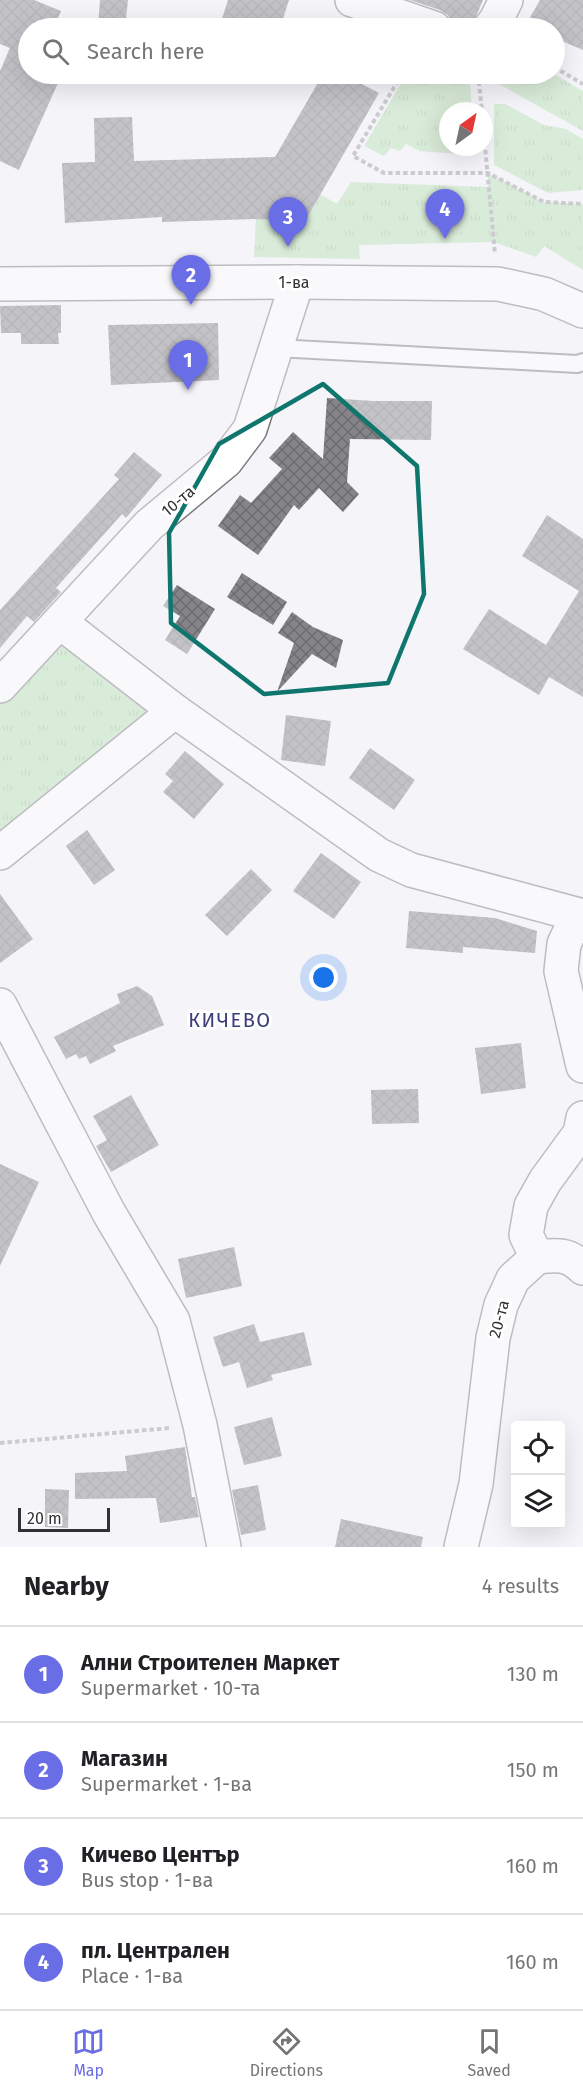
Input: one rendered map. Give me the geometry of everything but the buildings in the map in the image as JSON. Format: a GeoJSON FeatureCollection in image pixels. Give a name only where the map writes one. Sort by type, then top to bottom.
{"type":"FeatureCollection","features":[{"type":"Feature","properties":{"kind":"street"},"geometry":{"type":"LineString","coordinates":[[352,0],[405,18]]}},
{"type":"Feature","properties":{"kind":"street"},"geometry":{"type":"LineString","coordinates":[[497,18],[506,0]]}},
{"type":"Feature","properties":{"kind":"street","name":"1-ва"},"geometry":{"type":"LineString","coordinates":[[0,284],[297,282],[498,284],[543,294],[583,312]]}},
{"type":"Feature","properties":{"kind":"street","name":"10-та"},"geometry":{"type":"LineString","coordinates":[[0,686],[149,525],[226,461],[250,429],[297,282]]}},
{"type":"Feature","properties":{"kind":"street"},"geometry":{"type":"LineString","coordinates":[[60,622],[175,711],[379,855],[411,870],[583,916]]}},
{"type":"Feature","properties":{"kind":"street"},"geometry":{"type":"LineString","coordinates":[[0,853],[175,711]]}},
{"type":"Feature","properties":{"kind":"street"},"geometry":{"type":"LineString","coordinates":[[583,922],[572,927],[564,944],[561,971],[583,1066]]}},
{"type":"Feature","properties":{"kind":"street"},"geometry":{"type":"LineString","coordinates":[[0,1005],[109,1213],[173,1321],[200,1425],[224,1547]]}},
{"type":"Feature","properties":{"kind":"street"},"geometry":{"type":"LineString","coordinates":[[583,1118],[580,1133],[545,1181],[531,1206],[526,1235],[537,1257],[561,1255],[583,1268]]}},
{"type":"Feature","properties":{"kind":"street","name":"20-та"},"geometry":{"type":"LineString","coordinates":[[464,1545],[476,1484],[493,1338],[501,1305],[513,1279],[537,1257]]}},
{"type":"Feature","properties":{"kind":"lane"},"geometry":{"type":"LineString","coordinates":[[276,348],[583,363]]}},
{"type":"Feature","properties":{"kind":"path"},"geometry":{"type":"LineString","coordinates":[[565,73],[583,84]]}},
{"type":"Feature","properties":{"kind":"path"},"geometry":{"type":"LineString","coordinates":[[396,84],[353,156],[384,173],[488,173],[544,202],[583,204]]}},
{"type":"Feature","properties":{"kind":"path"},"geometry":{"type":"LineString","coordinates":[[479,84],[481,102]]}},
{"type":"Feature","properties":{"kind":"path"},"geometry":{"type":"LineString","coordinates":[[486,156],[498,284]]}},
{"type":"Feature","properties":{"kind":"path"},"geometry":{"type":"LineString","coordinates":[[0,1443],[200,1425]]}},
{"type":"Feature","properties":{"kind":"highlighted area"},"geometry":{"type":"Polygon","coordinates":[[[323,384],[417,466],[424,594],[388,683],[264,694],[171,623],[169,533],[219,444],[323,384]]]}},
{"type":"Feature","properties":{"kind":"green space"},"geometry":{"type":"Polygon","coordinates":[[[565,80],[583,91],[583,131],[499,84],[565,84],[565,80]]]}},
{"type":"Feature","properties":{"kind":"green space"},"geometry":{"type":"Polygon","coordinates":[[[400,84],[470,84],[471,102],[439,102],[439,152],[420,151],[406,144],[400,151],[391,148],[384,156],[364,146],[400,84]]]}},
{"type":"Feature","properties":{"kind":"green space"},"geometry":{"type":"Polygon","coordinates":[[[494,104],[505,104],[544,125],[566,129],[583,139],[583,190],[548,193],[494,165],[494,104]]]}},
{"type":"Feature","properties":{"kind":"green space"},"geometry":{"type":"Polygon","coordinates":[[[488,173],[544,202],[583,204],[583,270],[544,246],[536,257],[494,242],[359,245],[360,259],[254,257],[256,219],[320,194],[337,204],[351,182],[488,187],[488,173]]]}},
{"type":"Feature","properties":{"kind":"green space"},"geometry":{"type":"Polygon","coordinates":[[[60,622],[175,711],[0,853],[0,689],[60,622]]]}},
{"type":"Feature","properties":{"kind":"place","name":"пл. Централен"},"geometry":{"type":"Point","coordinates":[445,239]}},
{"type":"Feature","properties":{"kind":"place","name":"Кичево Център"},"geometry":{"type":"Point","coordinates":[288,247]}},
{"type":"Feature","properties":{"kind":"place","name":"Магазин"},"geometry":{"type":"Point","coordinates":[191,305]}},
{"type":"Feature","properties":{"kind":"place","name":"Ални Строителен Маркет"},"geometry":{"type":"Point","coordinates":[188,390]}},
{"type":"Feature","properties":{"kind":"district","name":"КИЧЕВО"},"geometry":{"type":"Point","coordinates":[230,1020]}}]}
